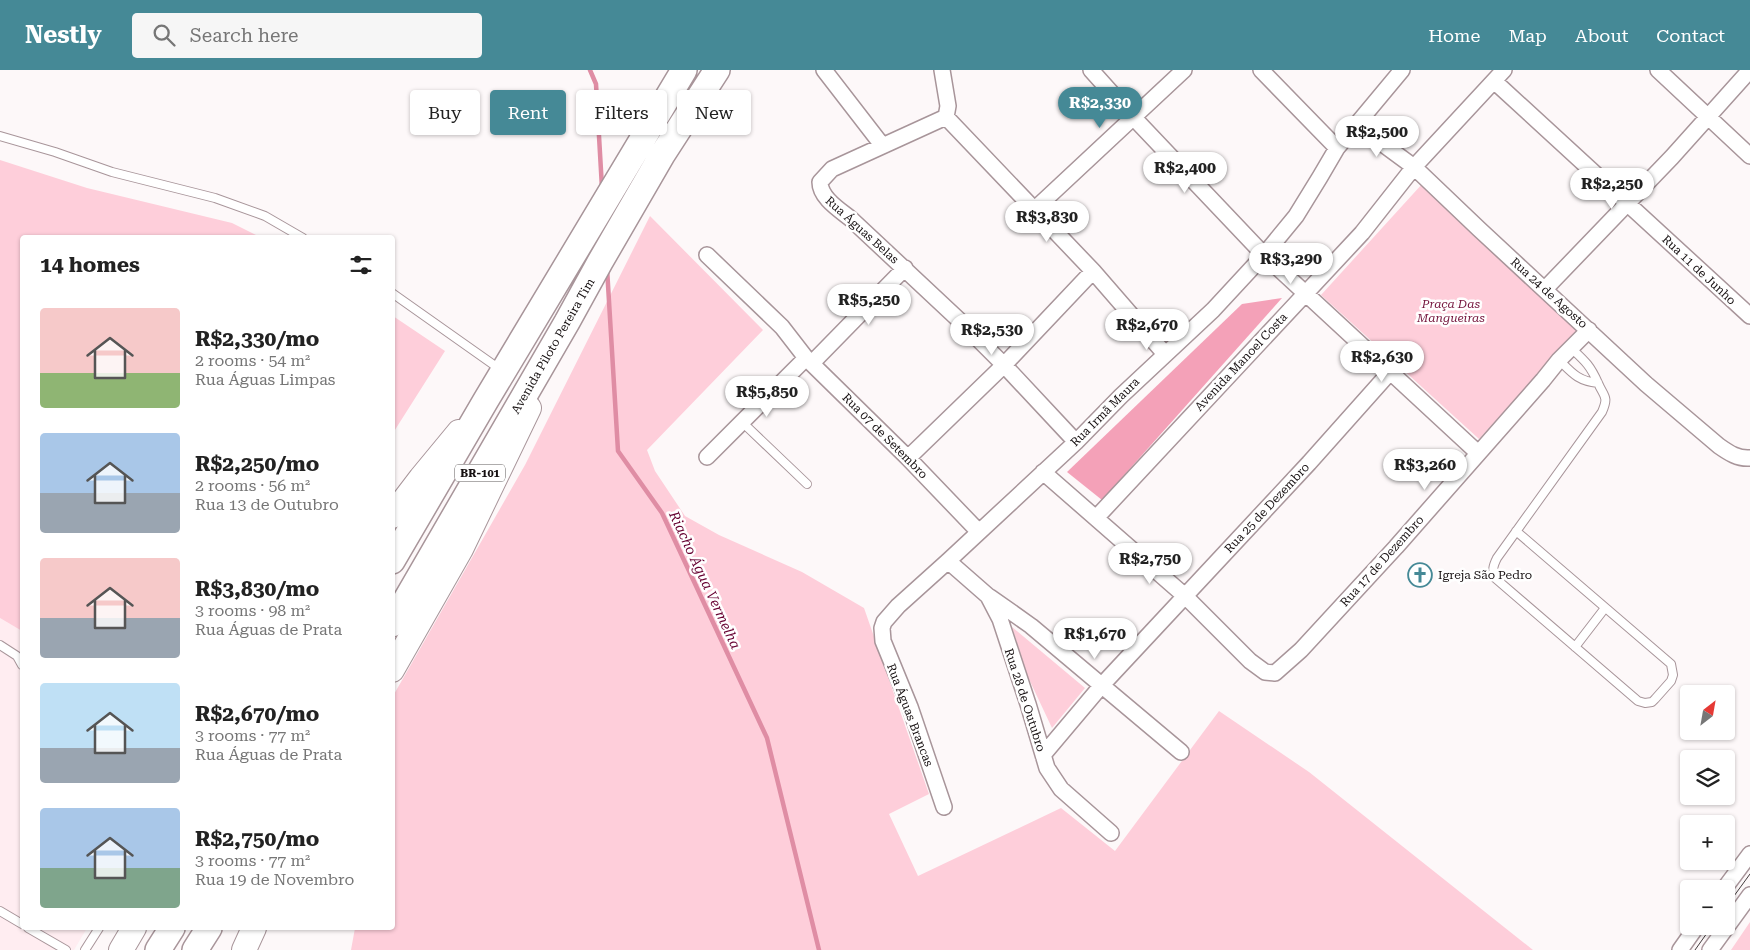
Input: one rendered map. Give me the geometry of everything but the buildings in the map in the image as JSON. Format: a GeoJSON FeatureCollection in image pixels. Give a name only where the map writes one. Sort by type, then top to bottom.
{"type":"FeatureCollection","features":[{"type":"Feature","properties":{"kind":"highway","name":"BR-101"},"geometry":{"type":"LineString","coordinates":[[395,556],[503,371],[684,70]]}},
{"type":"Feature","properties":{"kind":"highway","name":"Avenida Piloto Pereira Tim"},"geometry":{"type":"LineString","coordinates":[[395,619],[662,155],[717,70]]}},
{"type":"Feature","properties":{"kind":"highway"},"geometry":{"type":"LineString","coordinates":[[158,950],[171,930]]}},
{"type":"Feature","properties":{"kind":"highway"},"geometry":{"type":"LineString","coordinates":[[195,950],[208,930]]}},
{"type":"Feature","properties":{"kind":"main road"},"geometry":{"type":"LineString","coordinates":[[395,665],[461,549],[532,402],[567,322]]}},
{"type":"Feature","properties":{"kind":"main road"},"geometry":{"type":"LineString","coordinates":[[395,512],[486,400]]}},
{"type":"Feature","properties":{"kind":"main road"},"geometry":{"type":"LineString","coordinates":[[121,950],[133,930]]}},
{"type":"Feature","properties":{"kind":"main road"},"geometry":{"type":"LineString","coordinates":[[244,950],[253,930]]}},
{"type":"Feature","properties":{"kind":"street"},"geometry":{"type":"LineString","coordinates":[[824,70],[882,145],[946,117]]}},
{"type":"Feature","properties":{"kind":"street"},"geometry":{"type":"LineString","coordinates":[[942,70],[948,106],[946,117]]}},
{"type":"Feature","properties":{"kind":"street"},"geometry":{"type":"LineString","coordinates":[[1091,70],[1264,255],[1478,452]]}},
{"type":"Feature","properties":{"kind":"street"},"geometry":{"type":"LineString","coordinates":[[1035,209],[1184,70]]}},
{"type":"Feature","properties":{"kind":"street"},"geometry":{"type":"LineString","coordinates":[[1262,70],[1337,148]]}},
{"type":"Feature","properties":{"kind":"street","name":"Rua Irmã Maura"},"geometry":{"type":"LineString","coordinates":[[884,622],[898,606],[1076,442],[1165,354],[1213,310],[1264,255],[1296,216],[1337,148],[1402,70]]}},
{"type":"Feature","properties":{"kind":"street"},"geometry":{"type":"LineString","coordinates":[[1658,70],[1750,156]]}},
{"type":"Feature","properties":{"kind":"street"},"geometry":{"type":"LineString","coordinates":[[1545,289],[1628,204],[1750,70]]}},
{"type":"Feature","properties":{"kind":"street","name":"Avenida Manoel Costa"},"geometry":{"type":"LineString","coordinates":[[1096,518],[1362,233],[1414,166],[1499,76]]}},
{"type":"Feature","properties":{"kind":"street","name":"Rua 11 de Junho"},"geometry":{"type":"LineString","coordinates":[[1499,76],[1628,204],[1750,316]]}},
{"type":"Feature","properties":{"kind":"street"},"geometry":{"type":"LineString","coordinates":[[946,117],[1093,271],[1165,354]]}},
{"type":"Feature","properties":{"kind":"street","name":"Rua 24 de Agosto"},"geometry":{"type":"LineString","coordinates":[[1357,125],[1414,166],[1646,384],[1719,446],[1732,454],[1746,458]]}},
{"type":"Feature","properties":{"kind":"street","name":"Rua Águas Belas"},"geometry":{"type":"LineString","coordinates":[[882,145],[832,169],[824,175],[820,182],[821,191],[834,206],[905,268],[1004,364],[1076,442]]}},
{"type":"Feature","properties":{"kind":"street","name":"Rua 07 de Setembro"},"geometry":{"type":"LineString","coordinates":[[707,255],[782,327],[809,361],[908,458],[979,532]]}},
{"type":"Feature","properties":{"kind":"street"},"geometry":{"type":"LineString","coordinates":[[707,457],[905,268]]}},
{"type":"Feature","properties":{"kind":"street"},"geometry":{"type":"LineString","coordinates":[[908,458],[1004,364],[1093,271]]}},
{"type":"Feature","properties":{"kind":"street","name":"Rua 17 de Dezembro"},"geometry":{"type":"LineString","coordinates":[[1185,596],[1250,661],[1270,674],[1280,670],[1301,650],[1396,547],[1559,360],[1589,330]]}},
{"type":"Feature","properties":{"kind":"street","name":"Rua 25 de Dezembro"},"geometry":{"type":"LineString","coordinates":[[1043,755],[1102,685],[1391,372]]}},
{"type":"Feature","properties":{"kind":"street"},"geometry":{"type":"LineString","coordinates":[[1044,472],[1185,596]]}},
{"type":"Feature","properties":{"kind":"street","name":"Rua 28 de Outubro"},"geometry":{"type":"LineString","coordinates":[[948,561],[988,596],[1000,619],[1047,768],[1061,789],[1111,833]]}},
{"type":"Feature","properties":{"kind":"street"},"geometry":{"type":"LineString","coordinates":[[988,596],[1031,626],[1181,752]]}},
{"type":"Feature","properties":{"kind":"street","name":"Rua Águas Brancas"},"geometry":{"type":"LineString","coordinates":[[884,622],[881,634],[882,642],[910,707],[944,807]]}},
{"type":"Feature","properties":{"kind":"street"},"geometry":{"type":"LineString","coordinates":[[1731,880],[1750,854]]}},
{"type":"Feature","properties":{"kind":"street"},"geometry":{"type":"LineString","coordinates":[[1710,950],[1750,895]]}},
{"type":"Feature","properties":{"kind":"street"},"geometry":{"type":"LineString","coordinates":[[1680,950],[1691,935]]}},
{"type":"Feature","properties":{"kind":"lane"},"geometry":{"type":"LineString","coordinates":[[0,136],[55,152],[112,172],[215,198],[265,216],[298,235]]}},
{"type":"Feature","properties":{"kind":"lane"},"geometry":{"type":"LineString","coordinates":[[395,295],[503,371]]}},
{"type":"Feature","properties":{"kind":"lane"},"geometry":{"type":"LineString","coordinates":[[1516,531],[1670,664],[1674,675],[1652,702],[1638,701],[1495,578],[1493,566],[1516,531],[1602,412],[1606,404],[1606,396],[1598,383],[1595,373],[1571,348]]}},
{"type":"Feature","properties":{"kind":"lane"},"geometry":{"type":"LineString","coordinates":[[1559,360],[1577,378],[1598,383]]}},
{"type":"Feature","properties":{"kind":"lane"},"geometry":{"type":"LineString","coordinates":[[742,422],[808,484]]}},
{"type":"Feature","properties":{"kind":"lane"},"geometry":{"type":"LineString","coordinates":[[1575,647],[1605,608]]}},
{"type":"Feature","properties":{"kind":"lane"},"geometry":{"type":"LineString","coordinates":[[0,645],[17,656],[20,661]]}},
{"type":"Feature","properties":{"kind":"lane"},"geometry":{"type":"LineString","coordinates":[[0,911],[20,923]]}},
{"type":"Feature","properties":{"kind":"lane"},"geometry":{"type":"LineString","coordinates":[[31,930],[66,950]]}},
{"type":"Feature","properties":{"kind":"lane"},"geometry":{"type":"LineString","coordinates":[[85,950],[98,930]]}},
{"type":"Feature","properties":{"kind":"shaded area"},"geometry":{"type":"Polygon","coordinates":[[[1282,298],[1102,500],[1067,472],[1242,304],[1282,298]]]}},
{"type":"Feature","properties":{"kind":"shaded area"},"geometry":{"type":"Polygon","coordinates":[[[0,618],[20,630],[20,930],[86,930],[74,950],[0,950],[0,618]]]}},
{"type":"Feature","properties":{"kind":"green space"},"geometry":{"type":"Polygon","coordinates":[[[0,160],[87,188],[232,223],[256,235],[20,235],[20,630],[0,618],[0,160]]]}},
{"type":"Feature","properties":{"kind":"green space","name":"Praça Das Mangueiras"},"geometry":{"type":"Polygon","coordinates":[[[1423,183],[1581,327],[1479,439],[1321,295],[1423,183]]]}},
{"type":"Feature","properties":{"kind":"green space"},"geometry":{"type":"Polygon","coordinates":[[[650,216],[763,330],[647,450],[655,471],[685,516],[719,535],[802,572],[864,608],[929,794],[889,814],[918,876],[1061,808],[1115,851],[1219,711],[1309,772],[1533,950],[351,950],[355,930],[395,930],[395,692],[525,465],[650,216]]]}},
{"type":"Feature","properties":{"kind":"green space"},"geometry":{"type":"Polygon","coordinates":[[[395,317],[445,351],[395,430],[395,317]]]}},
{"type":"Feature","properties":{"kind":"green space"},"geometry":{"type":"Polygon","coordinates":[[[1012,627],[1085,688],[1052,728],[1028,677],[1012,627]]]}},
{"type":"Feature","properties":{"kind":"green space"},"geometry":{"type":"Polygon","coordinates":[[[1750,922],[1750,950],[1731,950],[1750,922]]]}},
{"type":"Feature","properties":{"kind":"waterway","name":"Riacho Água Vermelha"},"geometry":{"type":"LineString","coordinates":[[590,70],[596,84],[602,188]]}},
{"type":"Feature","properties":{"kind":"waterway","name":"Riacho Água Vermelha"},"geometry":{"type":"LineString","coordinates":[[607,268],[618,451],[662,513],[767,738],[819,950]]}},
{"type":"Feature","properties":{"kind":"tram line"},"geometry":{"type":"LineString","coordinates":[[1735,895],[1750,874]]}},
{"type":"Feature","properties":{"kind":"tram line"},"geometry":{"type":"LineString","coordinates":[[1695,950],[1706,935]]}},
{"type":"Feature","properties":{"kind":"place","name":"Igreja São Pedro"},"geometry":{"type":"Point","coordinates":[1420,575]}}]}
